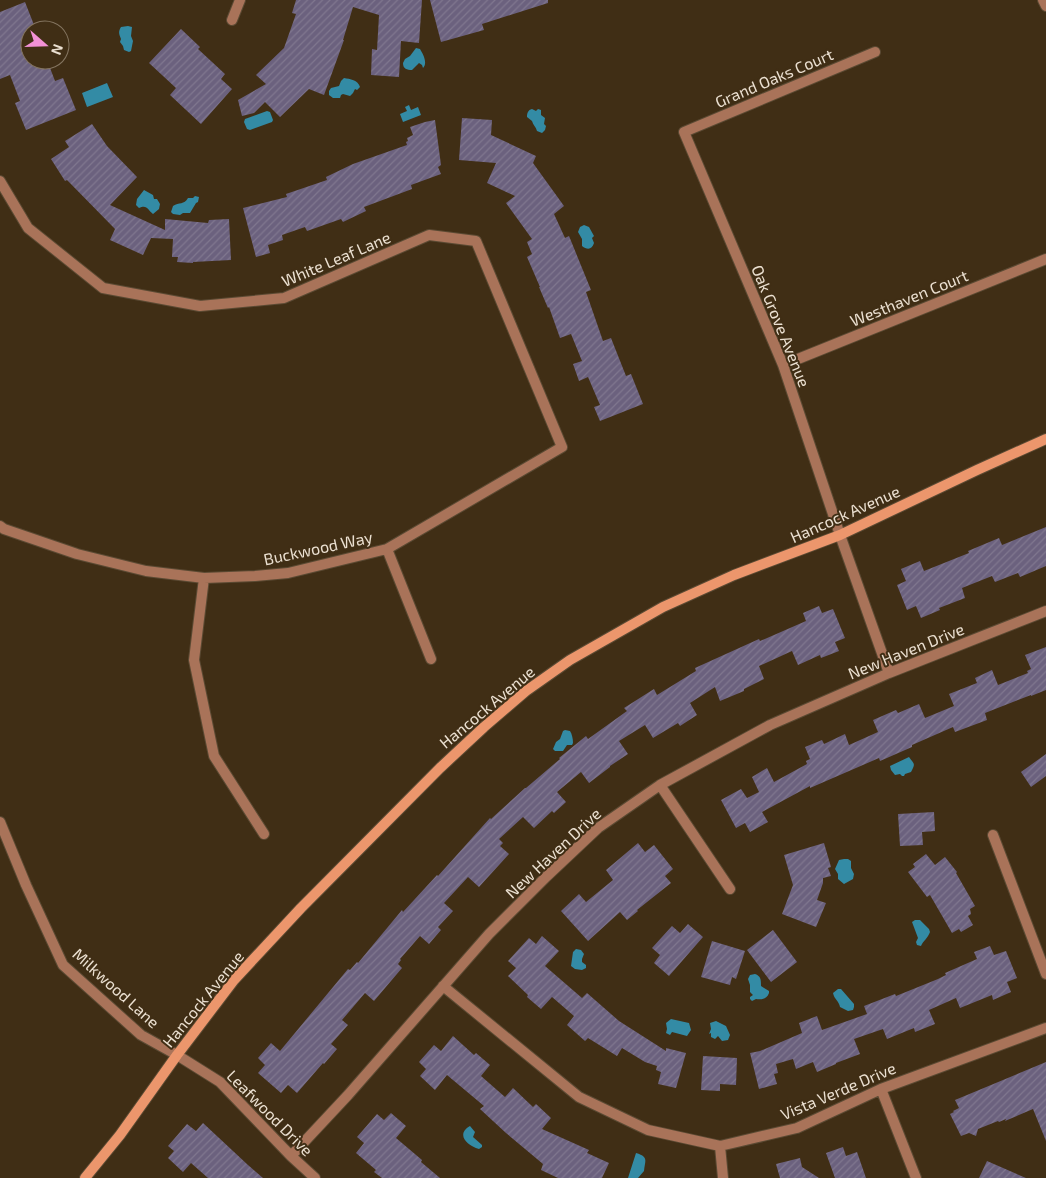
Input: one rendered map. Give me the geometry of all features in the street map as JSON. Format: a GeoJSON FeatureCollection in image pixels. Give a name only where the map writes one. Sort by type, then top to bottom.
{"type":"FeatureCollection","features":[{"type":"Feature","properties":{"kind":"main road","name":"Hancock Avenue"},"geometry":{"type":"LineString","coordinates":[[85,1178],[120,1135],[234,980],[301,908],[440,768],[526,691],[570,660],[663,608],[734,575],[840,535],[977,470],[1046,440]]}},
{"type":"Feature","properties":{"kind":"street"},"geometry":{"type":"LineString","coordinates":[[232,20],[240,0]]}},
{"type":"Feature","properties":{"kind":"street"},"geometry":{"type":"LineString","coordinates":[[1043,0],[1046,6]]}},
{"type":"Feature","properties":{"kind":"street","name":"Grand Oaks Court"},"geometry":{"type":"LineString","coordinates":[[684,132],[875,52]]}},
{"type":"Feature","properties":{"kind":"street","name":"Oak Grove Avenue"},"geometry":{"type":"LineString","coordinates":[[684,132],[782,365],[889,673]]}},
{"type":"Feature","properties":{"kind":"street","name":"White Leaf Lane"},"geometry":{"type":"LineString","coordinates":[[0,181],[28,228],[103,288],[200,306],[284,298],[429,234],[476,241],[562,448]]}},
{"type":"Feature","properties":{"kind":"street","name":"Westhaven Court"},"geometry":{"type":"LineString","coordinates":[[782,365],[1046,259]]}},
{"type":"Feature","properties":{"kind":"street","name":"Buckwood Way"},"geometry":{"type":"LineString","coordinates":[[1,530],[77,554],[146,571],[204,578],[288,573],[387,549],[562,448]]}},
{"type":"Feature","properties":{"kind":"street"},"geometry":{"type":"LineString","coordinates":[[387,549],[431,659]]}},
{"type":"Feature","properties":{"kind":"street"},"geometry":{"type":"LineString","coordinates":[[204,578],[194,660],[214,756],[264,834]]}},
{"type":"Feature","properties":{"kind":"street","name":"New Haven Drive"},"geometry":{"type":"LineString","coordinates":[[291,1156],[348,1095],[489,934],[598,828],[660,785],[770,725],[889,673],[1046,611]]}},
{"type":"Feature","properties":{"kind":"street"},"geometry":{"type":"LineString","coordinates":[[660,785],[730,889]]}},
{"type":"Feature","properties":{"kind":"street","name":"Milkwood Lane"},"geometry":{"type":"LineString","coordinates":[[0,822],[26,885],[63,965],[141,1035],[177,1055]]}},
{"type":"Feature","properties":{"kind":"street"},"geometry":{"type":"LineString","coordinates":[[992,835],[1046,974]]}},
{"type":"Feature","properties":{"kind":"street","name":"Vista Verde Drive"},"geometry":{"type":"LineString","coordinates":[[443,986],[579,1097],[648,1130],[720,1146],[797,1128],[880,1089],[1046,1028]]}},
{"type":"Feature","properties":{"kind":"street","name":"Leafwood Drive"},"geometry":{"type":"LineString","coordinates":[[177,1055],[220,1082],[291,1156],[315,1178]]}},
{"type":"Feature","properties":{"kind":"street"},"geometry":{"type":"LineString","coordinates":[[880,1089],[916,1178]]}},
{"type":"Feature","properties":{"kind":"street"},"geometry":{"type":"LineString","coordinates":[[720,1146],[723,1178]]}},
{"type":"Feature","properties":{"kind":"water"},"geometry":{"type":"Polygon","coordinates":[[[121,27],[132,27],[131,36],[133,41],[131,51],[129,52],[124,50],[120,42],[119,33],[121,27]]]}},
{"type":"Feature","properties":{"kind":"water"},"geometry":{"type":"Polygon","coordinates":[[[416,48],[420,49],[422,53],[425,61],[424,66],[423,68],[419,63],[412,70],[407,69],[403,63],[416,48]]]}},
{"type":"Feature","properties":{"kind":"water"},"geometry":{"type":"Polygon","coordinates":[[[344,78],[356,81],[360,87],[357,90],[355,89],[350,96],[343,94],[340,98],[333,98],[329,95],[329,91],[331,88],[339,86],[344,78]]]}},
{"type":"Feature","properties":{"kind":"water"},"geometry":{"type":"Polygon","coordinates":[[[107,83],[113,97],[87,107],[82,93],[107,83]]]}},
{"type":"Feature","properties":{"kind":"water"},"geometry":{"type":"Polygon","coordinates":[[[409,105],[411,110],[418,107],[421,115],[403,122],[400,114],[407,111],[405,107],[409,105]]]}},
{"type":"Feature","properties":{"kind":"water"},"geometry":{"type":"Polygon","coordinates":[[[532,109],[536,111],[538,109],[541,110],[541,115],[545,118],[544,124],[546,126],[542,133],[537,131],[532,121],[527,117],[528,112],[532,109]]]}},
{"type":"Feature","properties":{"kind":"water"},"geometry":{"type":"Polygon","coordinates":[[[267,111],[270,112],[272,122],[250,130],[247,129],[244,122],[245,119],[267,111]]]}},
{"type":"Feature","properties":{"kind":"water"},"geometry":{"type":"Polygon","coordinates":[[[144,190],[153,195],[154,199],[157,199],[160,204],[159,209],[153,214],[146,207],[139,208],[136,205],[137,199],[144,190]]]}},
{"type":"Feature","properties":{"kind":"water"},"geometry":{"type":"Polygon","coordinates":[[[195,196],[199,197],[198,202],[190,213],[180,215],[171,212],[173,206],[195,196]]]}},
{"type":"Feature","properties":{"kind":"water"},"geometry":{"type":"Polygon","coordinates":[[[584,225],[589,227],[594,236],[592,238],[594,243],[589,249],[582,246],[582,239],[578,232],[580,227],[584,225]]]}},
{"type":"Feature","properties":{"kind":"water"},"geometry":{"type":"Polygon","coordinates":[[[565,730],[570,731],[573,743],[572,745],[567,745],[563,751],[555,751],[553,749],[556,742],[565,730]]]}},
{"type":"Feature","properties":{"kind":"water"},"geometry":{"type":"Polygon","coordinates":[[[909,757],[914,764],[911,772],[904,776],[900,774],[895,775],[890,766],[909,757]]]}},
{"type":"Feature","properties":{"kind":"water"},"geometry":{"type":"Polygon","coordinates":[[[839,860],[851,861],[851,868],[854,874],[853,879],[844,884],[838,879],[835,869],[839,860]]]}},
{"type":"Feature","properties":{"kind":"water"},"geometry":{"type":"Polygon","coordinates":[[[920,920],[930,932],[921,946],[917,945],[916,942],[918,938],[912,922],[920,920]]]}},
{"type":"Feature","properties":{"kind":"water"},"geometry":{"type":"Polygon","coordinates":[[[576,949],[581,950],[584,954],[582,962],[586,965],[586,968],[582,970],[571,966],[573,952],[576,949]]]}},
{"type":"Feature","properties":{"kind":"water"},"geometry":{"type":"Polygon","coordinates":[[[755,974],[760,978],[761,986],[769,991],[769,993],[764,999],[752,1001],[750,997],[753,995],[750,992],[748,979],[750,975],[755,974]]]}},
{"type":"Feature","properties":{"kind":"water"},"geometry":{"type":"Polygon","coordinates":[[[841,989],[854,1004],[853,1010],[848,1011],[840,1007],[833,993],[841,989]]]}},
{"type":"Feature","properties":{"kind":"water"},"geometry":{"type":"Polygon","coordinates":[[[671,1019],[689,1023],[691,1030],[687,1036],[672,1032],[670,1035],[666,1033],[666,1023],[671,1019]]]}},
{"type":"Feature","properties":{"kind":"water"},"geometry":{"type":"Polygon","coordinates":[[[716,1021],[726,1026],[730,1035],[728,1040],[722,1041],[718,1036],[715,1039],[711,1037],[711,1033],[709,1034],[711,1029],[710,1023],[716,1021]]]}},
{"type":"Feature","properties":{"kind":"water"},"geometry":{"type":"Polygon","coordinates":[[[470,1126],[475,1132],[473,1137],[482,1145],[479,1149],[470,1145],[464,1139],[464,1132],[470,1126]]]}},
{"type":"Feature","properties":{"kind":"water"},"geometry":{"type":"Polygon","coordinates":[[[636,1153],[645,1158],[644,1171],[638,1178],[628,1178],[636,1153]]]}},
{"type":"Feature","properties":{"kind":"building"},"geometry":{"type":"Polygon","coordinates":[[[296,0],[422,0],[419,43],[401,41],[399,77],[371,75],[372,49],[377,50],[379,15],[353,7],[344,40],[324,95],[309,89],[280,117],[265,102],[254,113],[242,116],[238,100],[266,84],[256,75],[284,48],[296,14],[292,13],[296,0]]]}},
{"type":"Feature","properties":{"kind":"building"},"geometry":{"type":"Polygon","coordinates":[[[430,0],[548,0],[548,3],[482,24],[484,30],[441,42],[430,0]]]}},
{"type":"Feature","properties":{"kind":"building"},"geometry":{"type":"Polygon","coordinates":[[[25,2],[32,20],[20,20],[20,70],[51,70],[55,81],[63,78],[76,110],[26,130],[15,103],[20,101],[10,75],[0,79],[0,12],[25,2]]]}},
{"type":"Feature","properties":{"kind":"building"},"geometry":{"type":"Polygon","coordinates":[[[181,29],[200,47],[198,49],[225,74],[221,79],[232,89],[201,124],[170,95],[176,88],[149,63],[181,29]]]}},
{"type":"Feature","properties":{"kind":"building"},"geometry":{"type":"Polygon","coordinates":[[[462,118],[492,120],[491,135],[536,156],[533,163],[564,206],[554,214],[565,238],[569,236],[591,290],[586,292],[603,341],[611,338],[626,376],[631,374],[643,404],[600,421],[594,407],[600,405],[588,377],[579,381],[573,364],[582,361],[571,334],[560,338],[549,307],[527,257],[532,254],[527,242],[532,239],[506,203],[515,196],[487,183],[496,163],[459,160],[462,118]]]}},
{"type":"Feature","properties":{"kind":"building"},"geometry":{"type":"Polygon","coordinates":[[[435,120],[441,165],[438,167],[441,174],[411,185],[412,189],[364,207],[366,211],[343,222],[341,219],[307,231],[305,227],[282,235],[283,240],[268,245],[270,253],[256,257],[243,208],[287,197],[286,194],[327,180],[326,177],[353,164],[407,145],[407,138],[413,135],[410,127],[435,120]]]}},
{"type":"Feature","properties":{"kind":"building"},"geometry":{"type":"Polygon","coordinates":[[[92,124],[107,146],[137,177],[110,205],[165,230],[165,219],[208,223],[209,220],[229,219],[231,260],[193,263],[177,262],[178,257],[172,257],[173,239],[151,238],[143,255],[110,240],[115,229],[67,180],[65,181],[51,159],[69,147],[65,141],[92,124]]]}},
{"type":"Feature","properties":{"kind":"building"},"geometry":{"type":"Polygon","coordinates":[[[1046,527],[1046,566],[1020,577],[1018,573],[995,582],[992,576],[962,588],[965,598],[939,608],[940,610],[921,618],[916,606],[907,610],[897,585],[906,581],[901,569],[920,561],[924,571],[969,553],[968,551],[999,538],[1002,545],[1046,527]]]}},
{"type":"Feature","properties":{"kind":"building"},"geometry":{"type":"Polygon","coordinates":[[[819,606],[822,613],[833,609],[845,638],[835,642],[839,651],[821,658],[820,655],[798,665],[792,651],[759,666],[764,679],[744,689],[744,691],[720,701],[715,687],[690,703],[697,715],[680,726],[678,723],[653,738],[645,725],[619,741],[628,754],[589,783],[581,772],[557,792],[566,802],[554,813],[552,811],[534,828],[523,817],[499,839],[503,843],[500,846],[509,854],[479,887],[468,877],[444,903],[453,911],[438,927],[441,930],[429,944],[420,936],[400,959],[398,964],[402,968],[374,1001],[365,993],[342,1020],[348,1025],[331,1044],[337,1049],[297,1093],[288,1085],[281,1093],[258,1073],[265,1065],[258,1058],[271,1043],[280,1051],[348,969],[350,970],[358,963],[402,910],[403,912],[438,876],[490,818],[559,758],[586,736],[588,739],[627,711],[624,708],[654,689],[657,695],[696,671],[695,668],[759,639],[760,641],[806,621],[803,613],[819,606]]]}},
{"type":"Feature","properties":{"kind":"building"},"geometry":{"type":"Polygon","coordinates":[[[1046,647],[1046,690],[985,713],[987,720],[955,732],[953,727],[880,761],[879,758],[810,788],[810,786],[762,812],[768,822],[750,832],[745,823],[736,828],[721,800],[741,789],[747,798],[759,792],[752,777],[767,768],[774,782],[807,764],[806,761],[810,759],[805,747],[822,740],[824,744],[845,734],[849,745],[878,732],[873,720],[896,710],[898,713],[919,704],[925,718],[954,706],[949,694],[977,683],[975,678],[992,670],[998,685],[1028,673],[1027,671],[1031,669],[1025,655],[1046,647]]]}},
{"type":"Feature","properties":{"kind":"building"},"geometry":{"type":"Polygon","coordinates":[[[1046,754],[1046,776],[1031,787],[1021,772],[1046,754]]]}},
{"type":"Feature","properties":{"kind":"building"},"geometry":{"type":"Polygon","coordinates":[[[934,812],[935,831],[922,832],[923,845],[900,846],[898,814],[934,812]]]}},
{"type":"Feature","properties":{"kind":"building"},"geometry":{"type":"Polygon","coordinates":[[[638,843],[645,852],[654,845],[673,869],[665,876],[671,883],[627,920],[620,912],[588,941],[561,911],[579,894],[586,902],[613,880],[606,870],[638,843]]]}},
{"type":"Feature","properties":{"kind":"building"},"geometry":{"type":"Polygon","coordinates":[[[824,843],[831,867],[828,868],[831,876],[823,878],[817,900],[826,903],[816,927],[782,914],[793,885],[784,855],[824,843]]]}},
{"type":"Feature","properties":{"kind":"building"},"geometry":{"type":"Polygon","coordinates":[[[926,854],[935,865],[945,857],[957,872],[975,906],[970,909],[971,914],[968,916],[973,925],[961,932],[959,929],[952,933],[930,895],[927,897],[908,872],[915,867],[913,864],[926,854]]]}},
{"type":"Feature","properties":{"kind":"building"},"geometry":{"type":"Polygon","coordinates":[[[688,924],[703,937],[669,976],[654,963],[660,955],[652,948],[672,926],[680,933],[688,924]]]}},
{"type":"Feature","properties":{"kind":"building"},"geometry":{"type":"Polygon","coordinates":[[[773,930],[797,962],[771,982],[747,950],[773,930]]]}},
{"type":"Feature","properties":{"kind":"building"},"geometry":{"type":"Polygon","coordinates":[[[542,936],[559,951],[545,966],[582,998],[587,993],[619,1021],[666,1051],[666,1048],[686,1053],[676,1088],[658,1084],[661,1072],[656,1070],[657,1066],[645,1062],[622,1048],[617,1056],[588,1038],[585,1041],[567,1025],[574,1016],[552,997],[541,1009],[508,976],[516,968],[508,961],[529,938],[536,944],[542,936]]]}},
{"type":"Feature","properties":{"kind":"building"},"geometry":{"type":"Polygon","coordinates":[[[712,941],[745,951],[736,979],[732,977],[730,985],[701,977],[712,941]]]}},
{"type":"Feature","properties":{"kind":"building"},"geometry":{"type":"Polygon","coordinates":[[[990,946],[994,955],[1006,951],[1017,978],[1007,982],[1011,992],[993,1000],[992,995],[960,1008],[956,998],[929,1010],[935,1024],[915,1032],[914,1028],[887,1039],[883,1029],[854,1039],[860,1054],[817,1072],[813,1062],[796,1069],[793,1059],[776,1064],[778,1073],[774,1074],[777,1084],[759,1089],[750,1053],[760,1051],[802,1033],[799,1023],[817,1016],[822,1030],[867,1014],[864,1006],[895,994],[896,996],[938,979],[946,975],[945,973],[977,959],[974,952],[990,946]]]}},
{"type":"Feature","properties":{"kind":"building"},"geometry":{"type":"Polygon","coordinates":[[[453,1036],[474,1055],[476,1053],[490,1065],[481,1076],[505,1097],[513,1088],[533,1107],[536,1104],[551,1118],[542,1129],[589,1150],[587,1153],[609,1163],[602,1178],[558,1178],[541,1170],[543,1164],[480,1109],[484,1106],[447,1075],[435,1090],[420,1076],[426,1069],[419,1062],[434,1045],[441,1051],[453,1036]]]}},
{"type":"Feature","properties":{"kind":"building"},"geometry":{"type":"Polygon","coordinates":[[[703,1056],[737,1058],[736,1085],[720,1084],[720,1091],[701,1090],[703,1056]]]}},
{"type":"Feature","properties":{"kind":"building"},"geometry":{"type":"Polygon","coordinates":[[[1046,1062],[1046,1141],[1033,1109],[1005,1121],[1006,1119],[978,1129],[976,1136],[969,1133],[961,1136],[950,1114],[959,1108],[955,1100],[1046,1062]]]}},
{"type":"Feature","properties":{"kind":"building"},"geometry":{"type":"Polygon","coordinates":[[[391,1113],[406,1126],[396,1138],[440,1178],[382,1178],[374,1172],[376,1170],[356,1153],[364,1143],[357,1137],[377,1114],[384,1120],[391,1113]]]}},
{"type":"Feature","properties":{"kind":"building"},"geometry":{"type":"Polygon","coordinates":[[[203,1123],[263,1178],[208,1178],[191,1163],[183,1172],[168,1158],[174,1151],[168,1146],[187,1124],[196,1131],[203,1123]]]}},
{"type":"Feature","properties":{"kind":"building"},"geometry":{"type":"Polygon","coordinates":[[[843,1147],[846,1156],[857,1152],[866,1178],[835,1178],[826,1153],[843,1147]]]}},
{"type":"Feature","properties":{"kind":"building"},"geometry":{"type":"Polygon","coordinates":[[[800,1158],[802,1167],[819,1178],[780,1178],[776,1164],[800,1158]]]}},
{"type":"Feature","properties":{"kind":"building"},"geometry":{"type":"Polygon","coordinates":[[[987,1161],[1026,1178],[979,1178],[987,1161]]]}}]}
